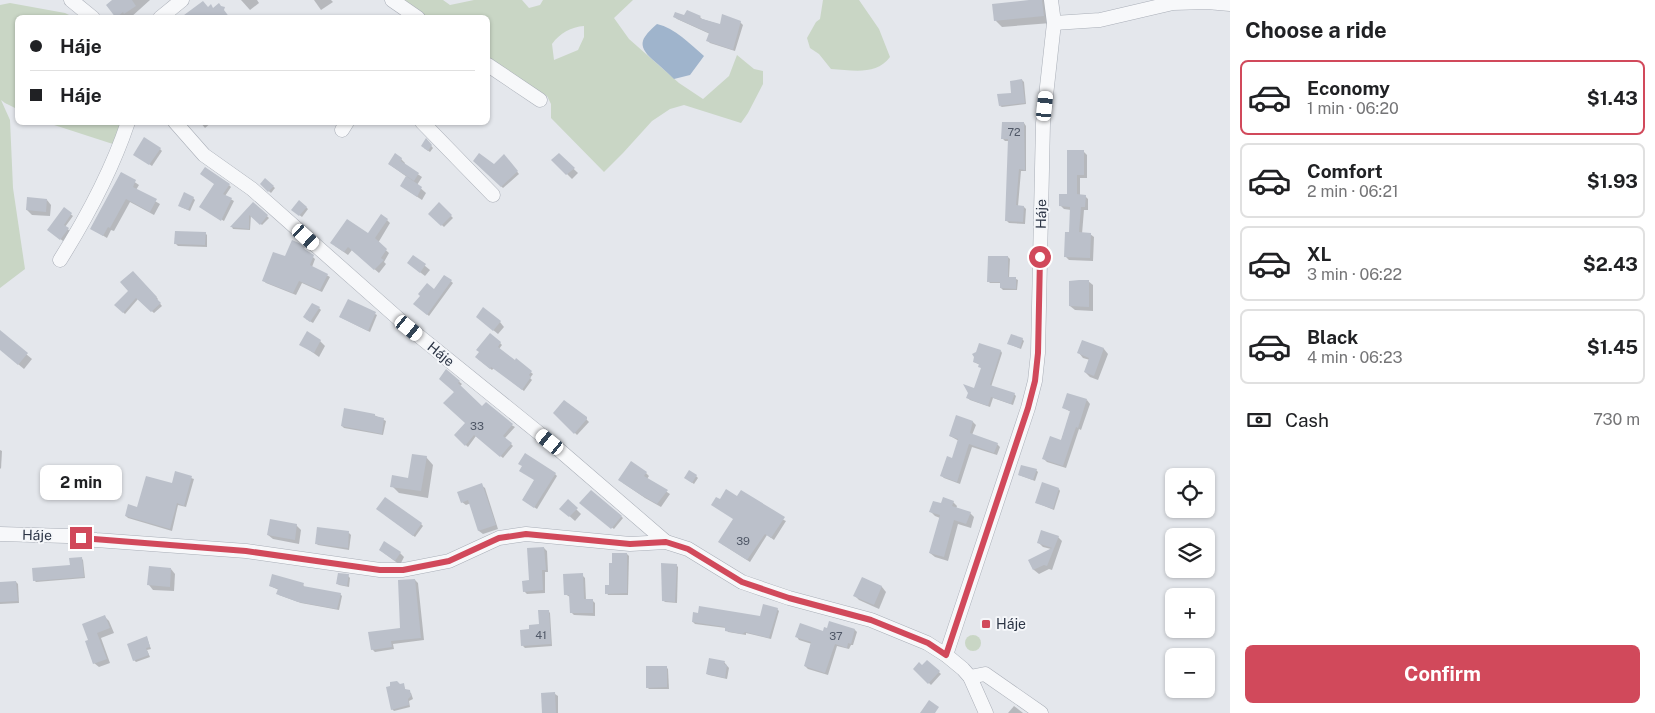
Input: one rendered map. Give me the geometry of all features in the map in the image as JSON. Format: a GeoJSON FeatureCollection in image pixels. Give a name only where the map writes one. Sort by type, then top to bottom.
{"type":"FeatureCollection","features":[{"type":"Feature","properties":{"kind":"street"},"geometry":{"type":"LineString","coordinates":[[71,0],[89,15]]}},
{"type":"Feature","properties":{"kind":"street"},"geometry":{"type":"LineString","coordinates":[[164,15],[182,0]]}},
{"type":"Feature","properties":{"kind":"street"},"geometry":{"type":"LineString","coordinates":[[392,0],[413,15]]}},
{"type":"Feature","properties":{"kind":"street","name":"Háje"},"geometry":{"type":"LineString","coordinates":[[946,655],[1035,381],[1038,353],[1043,123],[1054,23],[1051,0]]}},
{"type":"Feature","properties":{"kind":"street"},"geometry":{"type":"LineString","coordinates":[[1054,23],[1100,20],[1173,3],[1207,2],[1230,4]]}},
{"type":"Feature","properties":{"kind":"street"},"geometry":{"type":"LineString","coordinates":[[490,66],[540,100]]}},
{"type":"Feature","properties":{"kind":"street"},"geometry":{"type":"LineString","coordinates":[[60,260],[117,155],[127,125]]}},
{"type":"Feature","properties":{"kind":"street","name":"Háje"},"geometry":{"type":"LineString","coordinates":[[178,125],[204,156],[252,190],[409,328],[550,442],[666,542]]}},
{"type":"Feature","properties":{"kind":"street"},"geometry":{"type":"LineString","coordinates":[[425,125],[493,195]]}},
{"type":"Feature","properties":{"kind":"street","name":"Háje"},"geometry":{"type":"LineString","coordinates":[[0,534],[67,536],[96,540],[246,551],[388,570],[403,570],[449,561],[499,538],[512,535],[526,534],[630,544],[666,542],[688,549],[742,582],[789,598],[871,620],[928,643],[959,665],[970,677],[986,713]]}},
{"type":"Feature","properties":{"kind":"street"},"geometry":{"type":"LineString","coordinates":[[970,677],[985,674],[1041,713]]}},
{"type":"Feature","properties":{"kind":"green space"},"geometry":{"type":"Polygon","coordinates":[[[397,0],[443,0],[450,5],[474,0],[522,0],[529,8],[540,5],[543,0],[633,0],[614,18],[629,39],[679,83],[703,99],[729,76],[737,55],[754,69],[763,71],[763,84],[741,123],[684,105],[670,109],[652,121],[604,172],[551,118],[551,104],[547,96],[503,73],[490,63],[490,15],[420,15],[397,0]],[[584,26],[570,29],[552,44],[554,60],[578,50],[584,37],[584,26]]]}},
{"type":"Feature","properties":{"kind":"green space"},"geometry":{"type":"Polygon","coordinates":[[[823,0],[859,0],[879,29],[890,57],[878,67],[871,69],[855,71],[831,69],[819,54],[810,48],[807,38],[816,22],[820,19],[823,0]]]}},
{"type":"Feature","properties":{"kind":"green space"},"geometry":{"type":"Polygon","coordinates":[[[10,3],[69,15],[15,15],[15,108],[1,100],[10,120],[13,188],[25,269],[0,288],[0,5],[10,3]]]}},
{"type":"Feature","properties":{"kind":"green space"},"geometry":{"type":"Polygon","coordinates":[[[54,125],[124,125],[119,146],[54,125]]]}},
{"type":"Feature","properties":{"kind":"green space"},"geometry":{"type":"Polygon","coordinates":[[[970,635],[976,635],[981,640],[979,649],[970,651],[965,646],[965,640],[970,635]]]}},
{"type":"Feature","properties":{"kind":"water"},"geometry":{"type":"Polygon","coordinates":[[[657,24],[676,33],[704,56],[690,75],[674,79],[647,54],[643,41],[657,24]]]}},
{"type":"Feature","properties":{"kind":"building"},"geometry":{"type":"Polygon","coordinates":[[[112,0],[132,0],[136,6],[124,14],[123,12],[120,15],[114,15],[106,5],[112,0]]]}},
{"type":"Feature","properties":{"kind":"building"},"geometry":{"type":"Polygon","coordinates":[[[1042,0],[1044,16],[994,21],[992,4],[1042,0]]]}},
{"type":"Feature","properties":{"kind":"building"},"geometry":{"type":"Polygon","coordinates":[[[203,1],[208,7],[211,4],[213,8],[219,3],[225,7],[224,10],[228,15],[184,15],[203,1]]]}},
{"type":"Feature","properties":{"kind":"building"},"geometry":{"type":"Polygon","coordinates":[[[687,10],[701,16],[699,18],[720,24],[722,14],[741,21],[733,50],[706,41],[709,33],[673,17],[675,12],[684,15],[687,10]]]}},
{"type":"Feature","properties":{"kind":"building"},"geometry":{"type":"Polygon","coordinates":[[[1022,79],[1025,103],[999,106],[997,94],[1011,93],[1010,81],[1022,79]]]}},
{"type":"Feature","properties":{"kind":"building"},"geometry":{"type":"Polygon","coordinates":[[[1002,122],[1024,122],[1025,170],[1019,169],[1016,205],[1024,206],[1023,222],[1005,221],[1008,139],[1001,139],[1002,122]]]}},
{"type":"Feature","properties":{"kind":"building"},"geometry":{"type":"Polygon","coordinates":[[[144,137],[161,148],[149,165],[133,155],[144,137]]]}},
{"type":"Feature","properties":{"kind":"building"},"geometry":{"type":"Polygon","coordinates":[[[426,138],[432,145],[428,151],[421,146],[426,138]]]}},
{"type":"Feature","properties":{"kind":"building"},"geometry":{"type":"Polygon","coordinates":[[[1067,150],[1084,150],[1084,175],[1077,175],[1077,194],[1086,195],[1085,207],[1081,207],[1079,232],[1091,233],[1090,258],[1064,257],[1065,232],[1069,232],[1070,207],[1059,206],[1059,194],[1067,194],[1067,150]]]}},
{"type":"Feature","properties":{"kind":"building"},"geometry":{"type":"Polygon","coordinates":[[[395,153],[402,158],[401,161],[419,173],[414,181],[388,164],[395,153]]]}},
{"type":"Feature","properties":{"kind":"building"},"geometry":{"type":"Polygon","coordinates":[[[479,153],[494,164],[504,154],[518,171],[501,187],[473,161],[479,153]]]}},
{"type":"Feature","properties":{"kind":"building"},"geometry":{"type":"Polygon","coordinates":[[[559,153],[575,168],[566,175],[551,160],[559,153]]]}},
{"type":"Feature","properties":{"kind":"building"},"geometry":{"type":"Polygon","coordinates":[[[205,167],[230,184],[223,194],[232,198],[221,221],[199,207],[214,184],[200,174],[205,167]]]}},
{"type":"Feature","properties":{"kind":"building"},"geometry":{"type":"Polygon","coordinates":[[[121,172],[136,180],[133,187],[157,199],[150,212],[126,199],[110,228],[108,227],[103,236],[90,229],[121,172]]]}},
{"type":"Feature","properties":{"kind":"building"},"geometry":{"type":"Polygon","coordinates":[[[406,176],[422,187],[417,197],[400,186],[406,176]]]}},
{"type":"Feature","properties":{"kind":"building"},"geometry":{"type":"Polygon","coordinates":[[[265,178],[274,186],[268,192],[260,184],[265,178]]]}},
{"type":"Feature","properties":{"kind":"building"},"geometry":{"type":"Polygon","coordinates":[[[184,192],[194,197],[188,210],[178,206],[184,192]]]}},
{"type":"Feature","properties":{"kind":"building"},"geometry":{"type":"Polygon","coordinates":[[[27,197],[47,199],[46,212],[26,210],[27,197]]]}},
{"type":"Feature","properties":{"kind":"building"},"geometry":{"type":"Polygon","coordinates":[[[299,200],[307,207],[299,216],[291,210],[299,200]]]}},
{"type":"Feature","properties":{"kind":"building"},"geometry":{"type":"Polygon","coordinates":[[[253,202],[268,215],[260,225],[249,215],[249,229],[230,227],[253,202]]]}},
{"type":"Feature","properties":{"kind":"building"},"geometry":{"type":"Polygon","coordinates":[[[439,202],[452,215],[441,226],[428,214],[439,202]]]}},
{"type":"Feature","properties":{"kind":"building"},"geometry":{"type":"Polygon","coordinates":[[[64,207],[72,213],[64,225],[69,228],[60,240],[47,230],[64,207]]]}},
{"type":"Feature","properties":{"kind":"building"},"geometry":{"type":"Polygon","coordinates":[[[381,214],[388,219],[375,238],[387,249],[381,258],[384,260],[374,270],[348,247],[344,252],[330,243],[347,219],[368,233],[381,214]]]}},
{"type":"Feature","properties":{"kind":"building"},"geometry":{"type":"Polygon","coordinates":[[[175,231],[206,232],[205,245],[174,244],[175,231]]]}},
{"type":"Feature","properties":{"kind":"building"},"geometry":{"type":"Polygon","coordinates":[[[292,240],[301,244],[305,247],[304,249],[314,255],[310,265],[328,274],[320,290],[299,281],[293,293],[262,281],[273,252],[285,256],[292,240]]]}},
{"type":"Feature","properties":{"kind":"building"},"geometry":{"type":"Polygon","coordinates":[[[413,255],[426,264],[420,273],[407,263],[413,255]]]}},
{"type":"Feature","properties":{"kind":"building"},"geometry":{"type":"Polygon","coordinates":[[[988,256],[1008,256],[1008,277],[1016,277],[1016,289],[1000,288],[1000,282],[987,282],[988,256]]]}},
{"type":"Feature","properties":{"kind":"building"},"geometry":{"type":"Polygon","coordinates":[[[133,271],[161,303],[151,312],[136,298],[123,313],[114,305],[128,291],[120,282],[133,271]]]}},
{"type":"Feature","properties":{"kind":"building"},"geometry":{"type":"Polygon","coordinates":[[[444,275],[452,280],[427,315],[413,304],[427,283],[434,289],[444,275]]]}},
{"type":"Feature","properties":{"kind":"building"},"geometry":{"type":"Polygon","coordinates":[[[1089,280],[1089,307],[1069,306],[1069,281],[1089,280]]]}},
{"type":"Feature","properties":{"kind":"building"},"geometry":{"type":"Polygon","coordinates":[[[348,299],[376,312],[368,331],[339,317],[348,299]]]}},
{"type":"Feature","properties":{"kind":"building"},"geometry":{"type":"Polygon","coordinates":[[[312,303],[320,307],[310,322],[303,317],[312,303]]]}},
{"type":"Feature","properties":{"kind":"building"},"geometry":{"type":"Polygon","coordinates":[[[483,307],[501,321],[493,331],[476,317],[483,307]]]}},
{"type":"Feature","properties":{"kind":"building"},"geometry":{"type":"Polygon","coordinates":[[[0,330],[28,353],[18,365],[0,350],[0,330]]]}},
{"type":"Feature","properties":{"kind":"building"},"geometry":{"type":"Polygon","coordinates":[[[307,331],[321,340],[314,353],[299,345],[307,331]]]}},
{"type":"Feature","properties":{"kind":"building"},"geometry":{"type":"Polygon","coordinates":[[[490,333],[501,342],[498,347],[532,371],[529,375],[531,377],[522,390],[475,357],[479,352],[476,350],[490,333]]]}},
{"type":"Feature","properties":{"kind":"building"},"geometry":{"type":"Polygon","coordinates":[[[1011,334],[1023,338],[1020,348],[1007,344],[1011,334]]]}},
{"type":"Feature","properties":{"kind":"building"},"geometry":{"type":"Polygon","coordinates":[[[1082,340],[1104,348],[1094,376],[1084,372],[1089,358],[1077,353],[1082,340]]]}},
{"type":"Feature","properties":{"kind":"building"},"geometry":{"type":"Polygon","coordinates":[[[979,343],[1001,350],[990,385],[1015,393],[1011,404],[991,397],[988,406],[966,398],[968,393],[963,384],[974,388],[981,368],[978,367],[979,364],[973,362],[974,357],[972,354],[976,352],[979,343]]]}},
{"type":"Feature","properties":{"kind":"building"},"geometry":{"type":"Polygon","coordinates":[[[446,369],[460,381],[458,383],[482,406],[486,402],[513,424],[503,436],[512,443],[500,457],[474,435],[465,446],[454,435],[465,423],[443,403],[454,392],[439,379],[446,369]]]}},
{"type":"Feature","properties":{"kind":"building"},"geometry":{"type":"Polygon","coordinates":[[[1067,393],[1087,399],[1063,466],[1042,459],[1050,436],[1061,440],[1070,411],[1062,408],[1067,393]]]}},
{"type":"Feature","properties":{"kind":"building"},"geometry":{"type":"Polygon","coordinates":[[[564,400],[587,417],[574,434],[553,413],[564,400]]]}},
{"type":"Feature","properties":{"kind":"building"},"geometry":{"type":"Polygon","coordinates":[[[344,408],[375,414],[375,416],[384,418],[382,434],[341,426],[344,408]]]}},
{"type":"Feature","properties":{"kind":"building"},"geometry":{"type":"Polygon","coordinates":[[[956,415],[973,421],[970,433],[998,443],[994,453],[969,444],[957,482],[940,476],[947,456],[952,458],[958,439],[949,436],[956,415]]]}},
{"type":"Feature","properties":{"kind":"building"},"geometry":{"type":"Polygon","coordinates":[[[525,453],[556,473],[534,508],[522,500],[534,480],[519,471],[522,466],[518,464],[525,453]]]}},
{"type":"Feature","properties":{"kind":"building"},"geometry":{"type":"Polygon","coordinates":[[[412,454],[427,456],[421,491],[390,487],[392,475],[408,478],[412,454]]]}},
{"type":"Feature","properties":{"kind":"building"},"geometry":{"type":"Polygon","coordinates":[[[631,461],[647,472],[644,476],[668,490],[657,504],[618,480],[631,461]]]}},
{"type":"Feature","properties":{"kind":"building"},"geometry":{"type":"Polygon","coordinates":[[[1021,465],[1037,469],[1033,480],[1018,475],[1021,465]]]}},
{"type":"Feature","properties":{"kind":"building"},"geometry":{"type":"Polygon","coordinates":[[[689,470],[697,475],[692,483],[684,478],[689,470]]]}},
{"type":"Feature","properties":{"kind":"building"},"geometry":{"type":"Polygon","coordinates":[[[175,471],[192,476],[184,506],[177,503],[170,529],[125,516],[128,504],[137,507],[146,476],[172,483],[175,471]]]}},
{"type":"Feature","properties":{"kind":"building"},"geometry":{"type":"Polygon","coordinates":[[[1042,482],[1059,488],[1053,509],[1035,503],[1042,482]]]}},
{"type":"Feature","properties":{"kind":"building"},"geometry":{"type":"Polygon","coordinates":[[[482,483],[496,525],[478,531],[468,500],[461,503],[457,492],[482,483]]]}},
{"type":"Feature","properties":{"kind":"building"},"geometry":{"type":"Polygon","coordinates":[[[726,489],[737,496],[741,490],[785,517],[771,538],[765,534],[747,560],[718,542],[733,519],[711,505],[716,497],[720,499],[726,489]]]}},
{"type":"Feature","properties":{"kind":"building"},"geometry":{"type":"Polygon","coordinates":[[[591,490],[622,516],[611,529],[579,503],[591,490]]]}},
{"type":"Feature","properties":{"kind":"building"},"geometry":{"type":"Polygon","coordinates":[[[385,497],[422,523],[413,536],[376,509],[385,497]]]}},
{"type":"Feature","properties":{"kind":"building"},"geometry":{"type":"Polygon","coordinates":[[[943,497],[954,501],[952,506],[971,512],[966,524],[954,520],[944,557],[929,553],[940,515],[929,512],[933,501],[941,503],[943,497]]]}},
{"type":"Feature","properties":{"kind":"building"},"geometry":{"type":"Polygon","coordinates":[[[568,499],[578,508],[569,517],[559,509],[568,499]]]}},
{"type":"Feature","properties":{"kind":"building"},"geometry":{"type":"Polygon","coordinates":[[[270,519],[297,524],[295,540],[267,535],[270,519]]]}},
{"type":"Feature","properties":{"kind":"building"},"geometry":{"type":"Polygon","coordinates":[[[317,527],[349,531],[348,548],[315,544],[317,527]]]}},
{"type":"Feature","properties":{"kind":"building"},"geometry":{"type":"Polygon","coordinates":[[[1041,530],[1059,536],[1047,566],[1044,565],[1033,570],[1028,560],[1052,548],[1037,543],[1041,530]]]}},
{"type":"Feature","properties":{"kind":"building"},"geometry":{"type":"Polygon","coordinates":[[[384,541],[401,552],[395,561],[379,550],[384,541]]]}},
{"type":"Feature","properties":{"kind":"building"},"geometry":{"type":"Polygon","coordinates":[[[544,547],[546,570],[542,570],[543,590],[523,592],[522,581],[529,580],[527,548],[544,547]]]}},
{"type":"Feature","properties":{"kind":"building"},"geometry":{"type":"Polygon","coordinates":[[[612,553],[627,553],[627,593],[605,594],[605,585],[609,585],[609,563],[612,563],[612,553]]]}},
{"type":"Feature","properties":{"kind":"building"},"geometry":{"type":"Polygon","coordinates":[[[82,557],[84,577],[33,581],[32,568],[70,565],[69,558],[82,557]]]}},
{"type":"Feature","properties":{"kind":"building"},"geometry":{"type":"Polygon","coordinates":[[[661,563],[677,564],[675,602],[662,601],[661,563]]]}},
{"type":"Feature","properties":{"kind":"building"},"geometry":{"type":"Polygon","coordinates":[[[149,566],[171,568],[170,587],[147,585],[149,566]]]}},
{"type":"Feature","properties":{"kind":"building"},"geometry":{"type":"Polygon","coordinates":[[[338,573],[349,574],[347,586],[336,584],[338,573]]]}},
{"type":"Feature","properties":{"kind":"building"},"geometry":{"type":"Polygon","coordinates":[[[583,573],[584,599],[593,599],[593,613],[570,613],[569,595],[564,595],[563,574],[583,573]]]}},
{"type":"Feature","properties":{"kind":"building"},"geometry":{"type":"Polygon","coordinates":[[[272,574],[304,583],[303,586],[341,593],[337,609],[298,602],[276,594],[278,589],[269,586],[272,574]]]}},
{"type":"Feature","properties":{"kind":"building"},"geometry":{"type":"Polygon","coordinates":[[[862,577],[882,586],[874,605],[853,596],[862,577]]]}},
{"type":"Feature","properties":{"kind":"building"},"geometry":{"type":"Polygon","coordinates":[[[415,579],[421,638],[391,641],[392,647],[371,650],[368,632],[400,628],[398,580],[415,579]]]}},
{"type":"Feature","properties":{"kind":"building"},"geometry":{"type":"Polygon","coordinates":[[[16,581],[18,601],[0,602],[0,582],[16,581]]]}},
{"type":"Feature","properties":{"kind":"building"},"geometry":{"type":"Polygon","coordinates":[[[763,604],[778,608],[769,638],[745,632],[742,634],[725,631],[725,627],[692,622],[693,612],[698,613],[699,606],[760,616],[763,604]]]}},
{"type":"Feature","properties":{"kind":"building"},"geometry":{"type":"Polygon","coordinates":[[[538,610],[549,610],[551,644],[521,646],[520,630],[529,629],[529,625],[539,624],[538,610]]]}},
{"type":"Feature","properties":{"kind":"building"},"geometry":{"type":"Polygon","coordinates":[[[105,615],[110,628],[97,633],[107,659],[93,664],[85,641],[88,640],[82,624],[105,615]]]}},
{"type":"Feature","properties":{"kind":"building"},"geometry":{"type":"Polygon","coordinates":[[[829,621],[855,629],[851,644],[848,643],[847,648],[835,644],[825,673],[804,666],[811,642],[795,637],[800,623],[823,631],[824,627],[827,628],[829,621]]]}},
{"type":"Feature","properties":{"kind":"building"},"geometry":{"type":"Polygon","coordinates":[[[147,636],[150,647],[146,648],[149,655],[133,661],[127,644],[147,636]]]}},
{"type":"Feature","properties":{"kind":"building"},"geometry":{"type":"Polygon","coordinates":[[[709,658],[725,661],[724,664],[727,665],[725,678],[706,674],[709,658]]]}},
{"type":"Feature","properties":{"kind":"building"},"geometry":{"type":"Polygon","coordinates":[[[927,660],[940,671],[928,684],[913,669],[919,662],[922,665],[927,660]]]}},
{"type":"Feature","properties":{"kind":"building"},"geometry":{"type":"Polygon","coordinates":[[[646,666],[667,666],[667,687],[646,688],[646,666]]]}},
{"type":"Feature","properties":{"kind":"building"},"geometry":{"type":"Polygon","coordinates":[[[397,681],[400,684],[404,683],[405,689],[410,690],[411,696],[408,699],[409,705],[391,710],[386,687],[390,686],[390,682],[397,681]]]}},
{"type":"Feature","properties":{"kind":"building"},"geometry":{"type":"Polygon","coordinates":[[[555,692],[556,713],[542,713],[541,693],[555,692]]]}},
{"type":"Feature","properties":{"kind":"building"},"geometry":{"type":"Polygon","coordinates":[[[929,700],[939,707],[935,713],[920,713],[929,700]]]}},
{"type":"Feature","properties":{"kind":"place","name":"Háje"},"geometry":{"type":"Point","coordinates":[986,624]}},
{"type":"Feature","properties":{"kind":"route"},"geometry":{"type":"LineString","coordinates":[[81,538],[246,551],[380,570],[403,570],[449,561],[499,538],[512,535],[526,534],[630,544],[666,542],[688,549],[742,582],[789,598],[871,620],[928,643],[946,655],[1028,408],[1035,381],[1038,353],[1040,257]]}}]}
